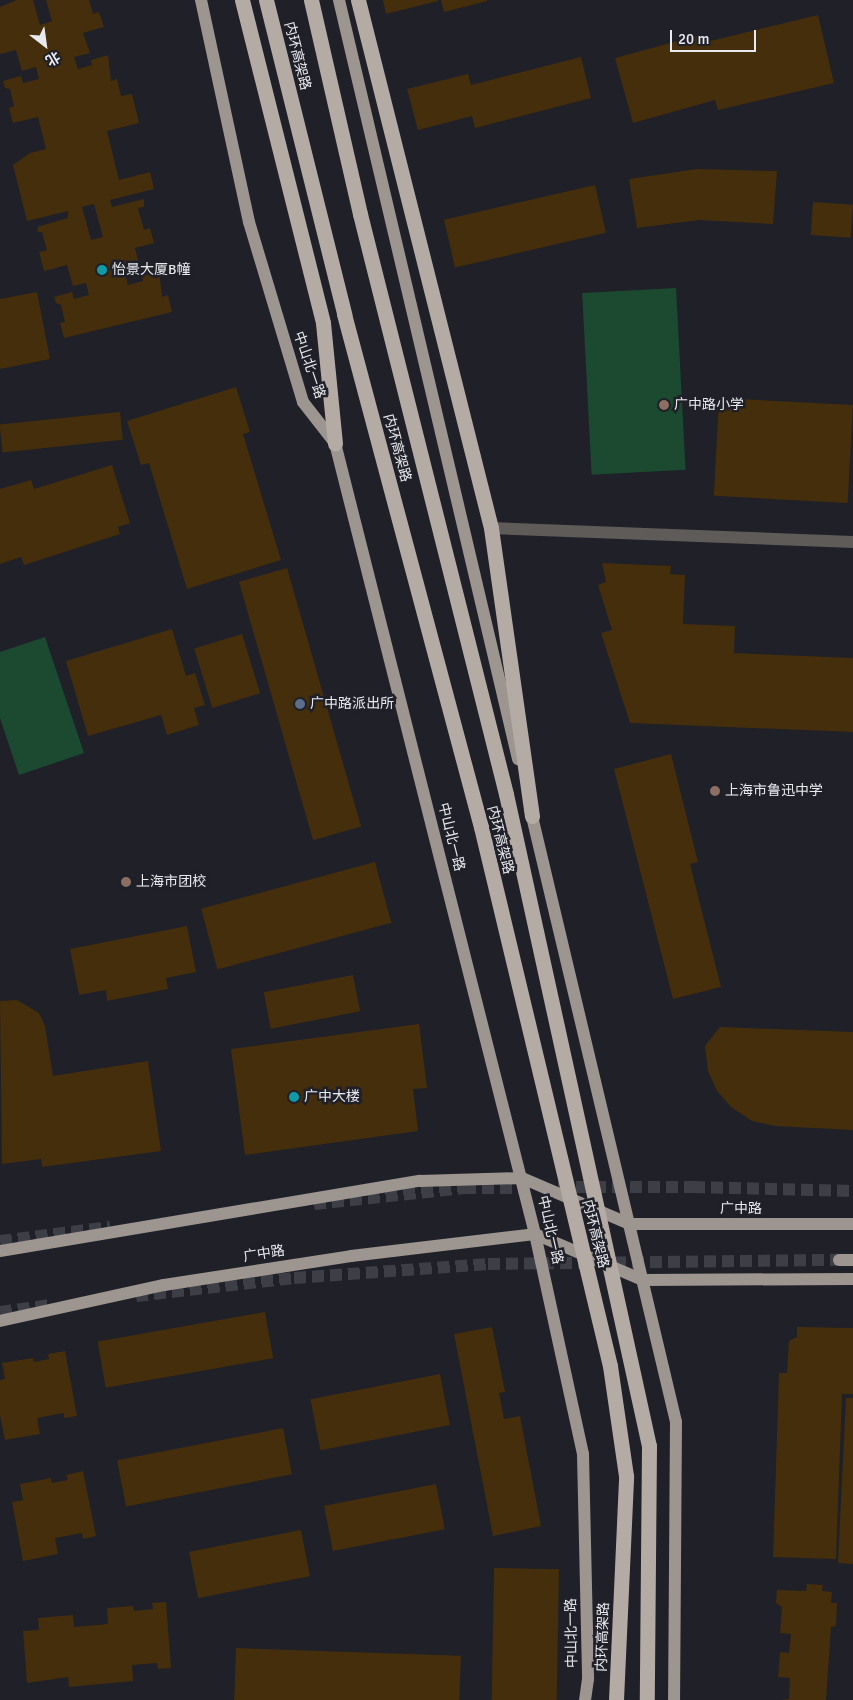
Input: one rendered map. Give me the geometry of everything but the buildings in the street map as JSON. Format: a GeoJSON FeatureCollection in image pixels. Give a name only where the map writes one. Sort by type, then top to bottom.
{"type":"FeatureCollection","features":[{"type":"Feature","properties":{"kind":"highway"},"geometry":{"type":"LineString","coordinates":[[242,0],[323,323],[335,443]]}},
{"type":"Feature","properties":{"kind":"highway","name":"内环高架路"},"geometry":{"type":"LineString","coordinates":[[266,0],[344,314],[481,827],[610,1366],[626,1476],[616,1700]]}},
{"type":"Feature","properties":{"kind":"highway","name":"内环高架路"},"geometry":{"type":"LineString","coordinates":[[311,0],[360,214],[506,794],[649,1446],[647,1700]]}},
{"type":"Feature","properties":{"kind":"highway"},"geometry":{"type":"LineString","coordinates":[[358,0],[491,528],[532,816]]}},
{"type":"Feature","properties":{"kind":"main road","name":"中山北一路"},"geometry":{"type":"LineString","coordinates":[[201,0],[249,222],[303,402],[335,443],[535,1234],[583,1454],[588,1678],[585,1700]]}},
{"type":"Feature","properties":{"kind":"main road"},"geometry":{"type":"LineString","coordinates":[[339,0],[676,1422],[674,1700]]}},
{"type":"Feature","properties":{"kind":"main road"},"geometry":{"type":"LineString","coordinates":[[0,1251],[420,1181],[522,1178],[630,1224]]}},
{"type":"Feature","properties":{"kind":"main road","name":"广中路"},"geometry":{"type":"LineString","coordinates":[[630,1224],[853,1224]]}},
{"type":"Feature","properties":{"kind":"main road"},"geometry":{"type":"LineString","coordinates":[[535,1234],[643,1280],[853,1279]]}},
{"type":"Feature","properties":{"kind":"main road","name":"广中路"},"geometry":{"type":"LineString","coordinates":[[0,1321],[164,1285],[351,1256],[535,1234]]}},
{"type":"Feature","properties":{"kind":"main road"},"geometry":{"type":"LineString","coordinates":[[840,1260],[853,1260]]}},
{"type":"Feature","properties":{"kind":"street"},"geometry":{"type":"LineString","coordinates":[[491,528],[853,542]]}},
{"type":"Feature","properties":{"kind":"green space"},"geometry":{"type":"Polygon","coordinates":[[[676,288],[686,470],[592,475],[582,293],[676,288]]]}},
{"type":"Feature","properties":{"kind":"green space"},"geometry":{"type":"Polygon","coordinates":[[[45,637],[84,753],[19,775],[0,718],[0,652],[45,637]]]}},
{"type":"Feature","properties":{"kind":"tunnel"},"geometry":{"type":"LineString","coordinates":[[558,1187],[693,1187],[853,1191]]}},
{"type":"Feature","properties":{"kind":"tunnel"},"geometry":{"type":"LineString","coordinates":[[314,1204],[464,1188],[533,1188]]}},
{"type":"Feature","properties":{"kind":"tunnel"},"geometry":{"type":"LineString","coordinates":[[0,1241],[110,1227]]}},
{"type":"Feature","properties":{"kind":"tunnel"},"geometry":{"type":"LineString","coordinates":[[136,1296],[294,1278],[488,1264],[839,1260]]}},
{"type":"Feature","properties":{"kind":"tunnel"},"geometry":{"type":"LineString","coordinates":[[0,1312],[49,1305]]}},
{"type":"Feature","properties":{"kind":"place","name":"怡景大厦B幢"},"geometry":{"type":"Point","coordinates":[102,270]}},
{"type":"Feature","properties":{"kind":"place","name":"广中路小学"},"geometry":{"type":"Point","coordinates":[664,405]}},
{"type":"Feature","properties":{"kind":"place","name":"广中路派出所"},"geometry":{"type":"Point","coordinates":[300,704]}},
{"type":"Feature","properties":{"kind":"place","name":"上海市鲁迅中学"},"geometry":{"type":"Point","coordinates":[715,791]}},
{"type":"Feature","properties":{"kind":"place","name":"上海市团校"},"geometry":{"type":"Point","coordinates":[126,882]}},
{"type":"Feature","properties":{"kind":"place","name":"广中大楼"},"geometry":{"type":"Point","coordinates":[294,1097]}}]}
